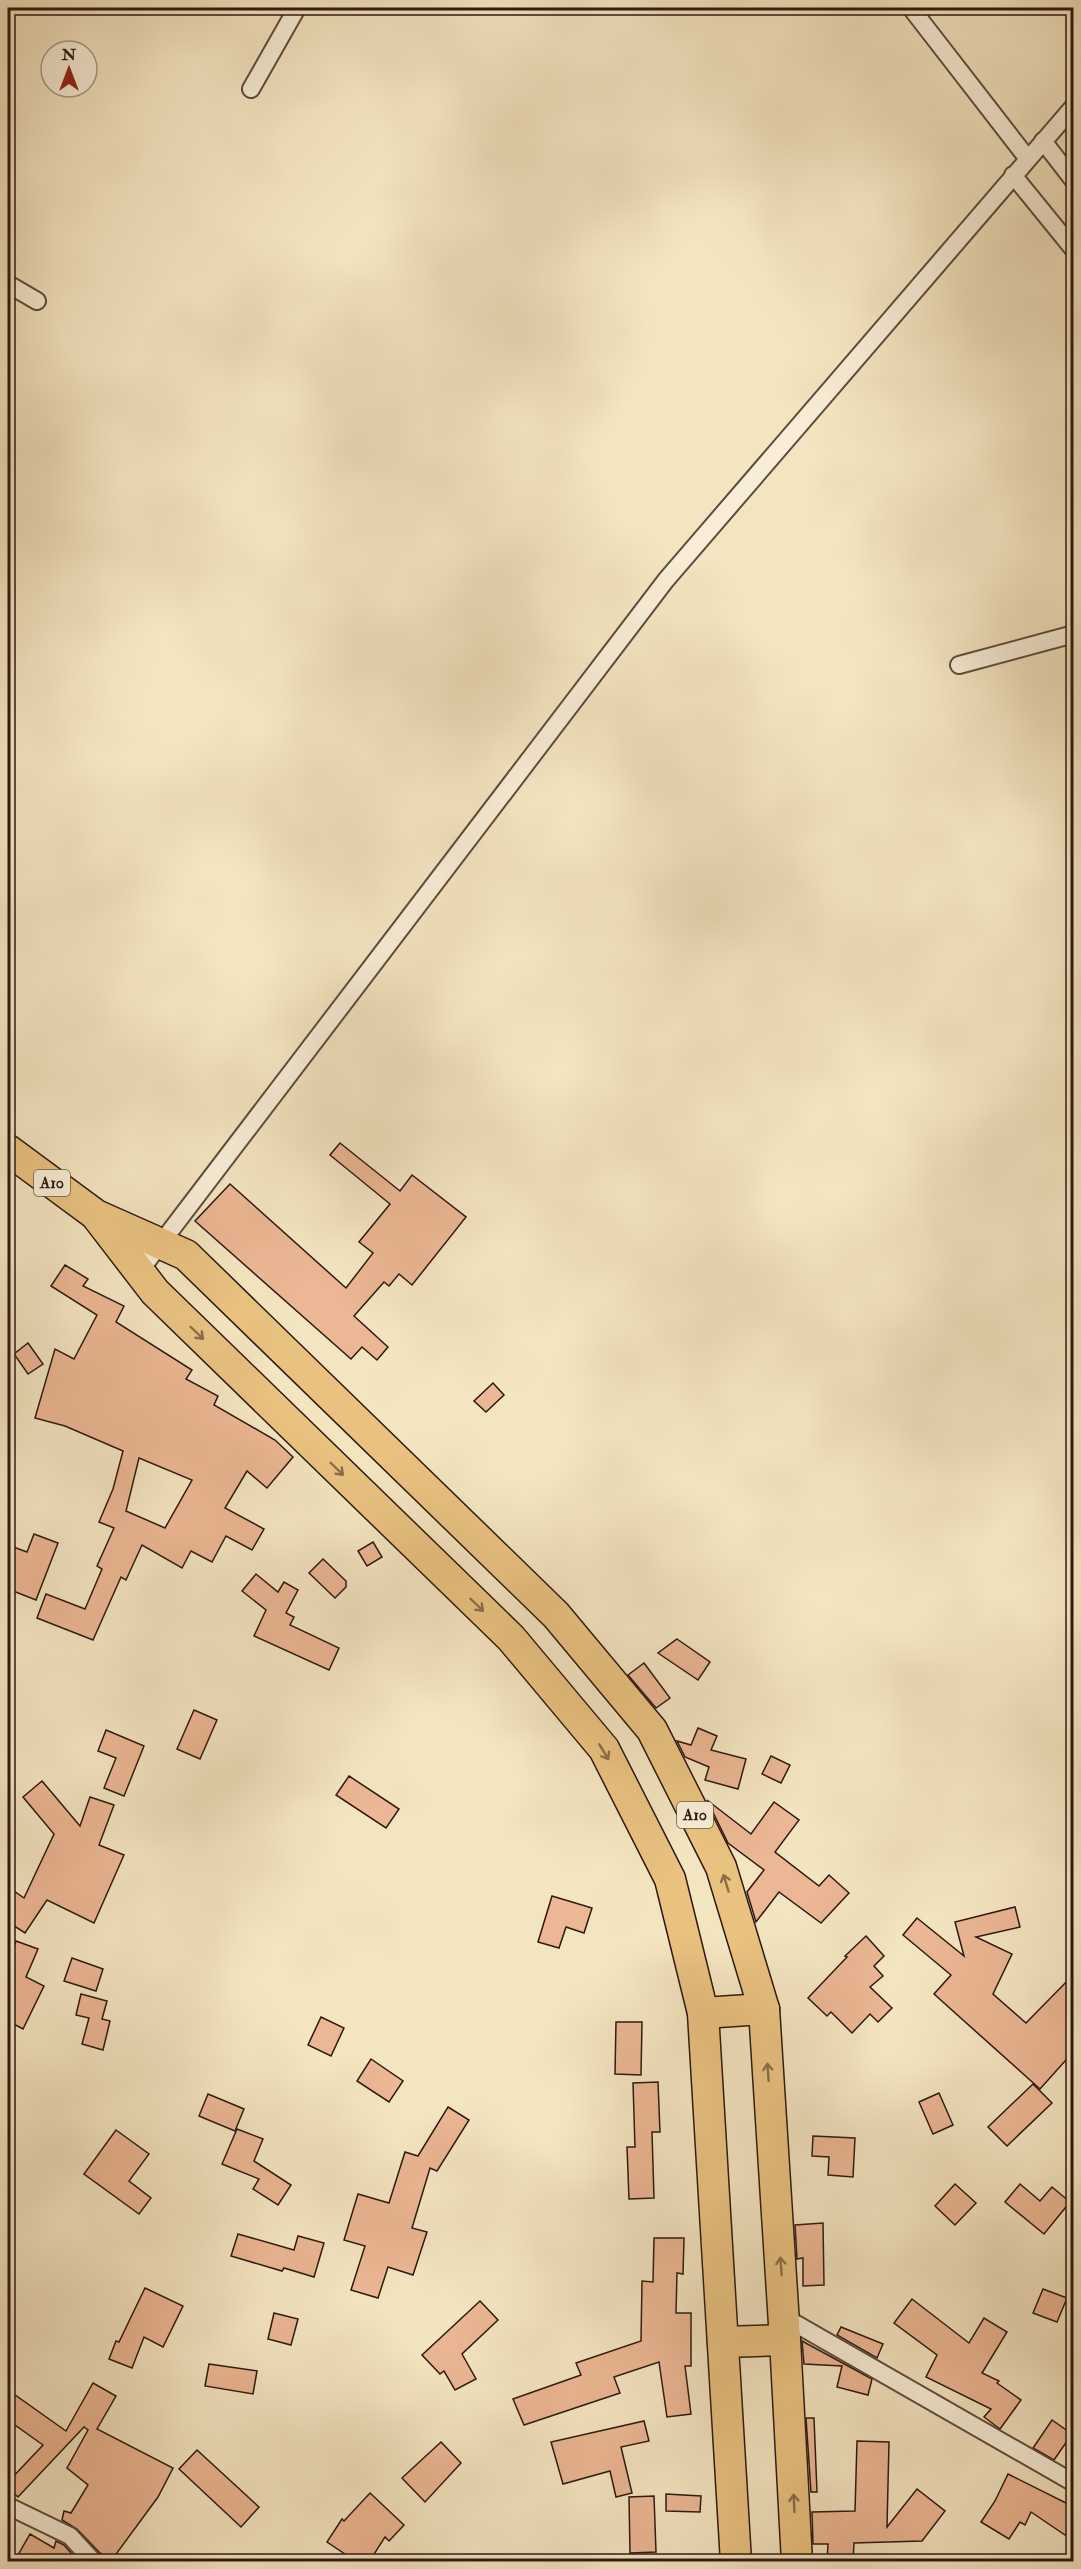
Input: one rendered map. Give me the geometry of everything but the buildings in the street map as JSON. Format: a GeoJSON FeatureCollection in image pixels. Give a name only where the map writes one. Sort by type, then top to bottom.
{"type":"FeatureCollection","features":[{"type":"Feature","properties":{"kind":"highway","name":"A10"},"geometry":{"type":"LineString","coordinates":[[8,1150],[96,1215],[186,1255],[556,1615],[652,1730],[721,1867],[764,2009],[785,2328],[797,2562]]}},
{"type":"Feature","properties":{"kind":"highway","name":"A10"},"geometry":{"type":"LineString","coordinates":[[96,1215],[155,1292],[511,1638],[604,1749],[670,1879],[703,2013],[736,2562]]}},
{"type":"Feature","properties":{"kind":"highway"},"geometry":{"type":"LineString","coordinates":[[703,2013],[764,2009]]}},
{"type":"Feature","properties":{"kind":"highway"},"geometry":{"type":"LineString","coordinates":[[723,2342],[785,2328]]}},
{"type":"Feature","properties":{"kind":"street"},"geometry":{"type":"LineString","coordinates":[[251,89],[297,8]]}},
{"type":"Feature","properties":{"kind":"street"},"geometry":{"type":"LineString","coordinates":[[911,8],[1028,159]]}},
{"type":"Feature","properties":{"kind":"street"},"geometry":{"type":"LineString","coordinates":[[139,1272],[666,580],[1074,106]]}},
{"type":"Feature","properties":{"kind":"street"},"geometry":{"type":"LineString","coordinates":[[1043,141],[1074,181]]}},
{"type":"Feature","properties":{"kind":"street"},"geometry":{"type":"LineString","coordinates":[[1013,175],[1074,250]]}},
{"type":"Feature","properties":{"kind":"street"},"geometry":{"type":"LineString","coordinates":[[8,284],[37,301]]}},
{"type":"Feature","properties":{"kind":"street"},"geometry":{"type":"LineString","coordinates":[[959,665],[1074,634]]}},
{"type":"Feature","properties":{"kind":"street"},"geometry":{"type":"LineString","coordinates":[[785,2328],[1074,2483]]}},
{"type":"Feature","properties":{"kind":"street"},"geometry":{"type":"LineString","coordinates":[[8,2506],[70,2536],[94,2562]]}}]}
